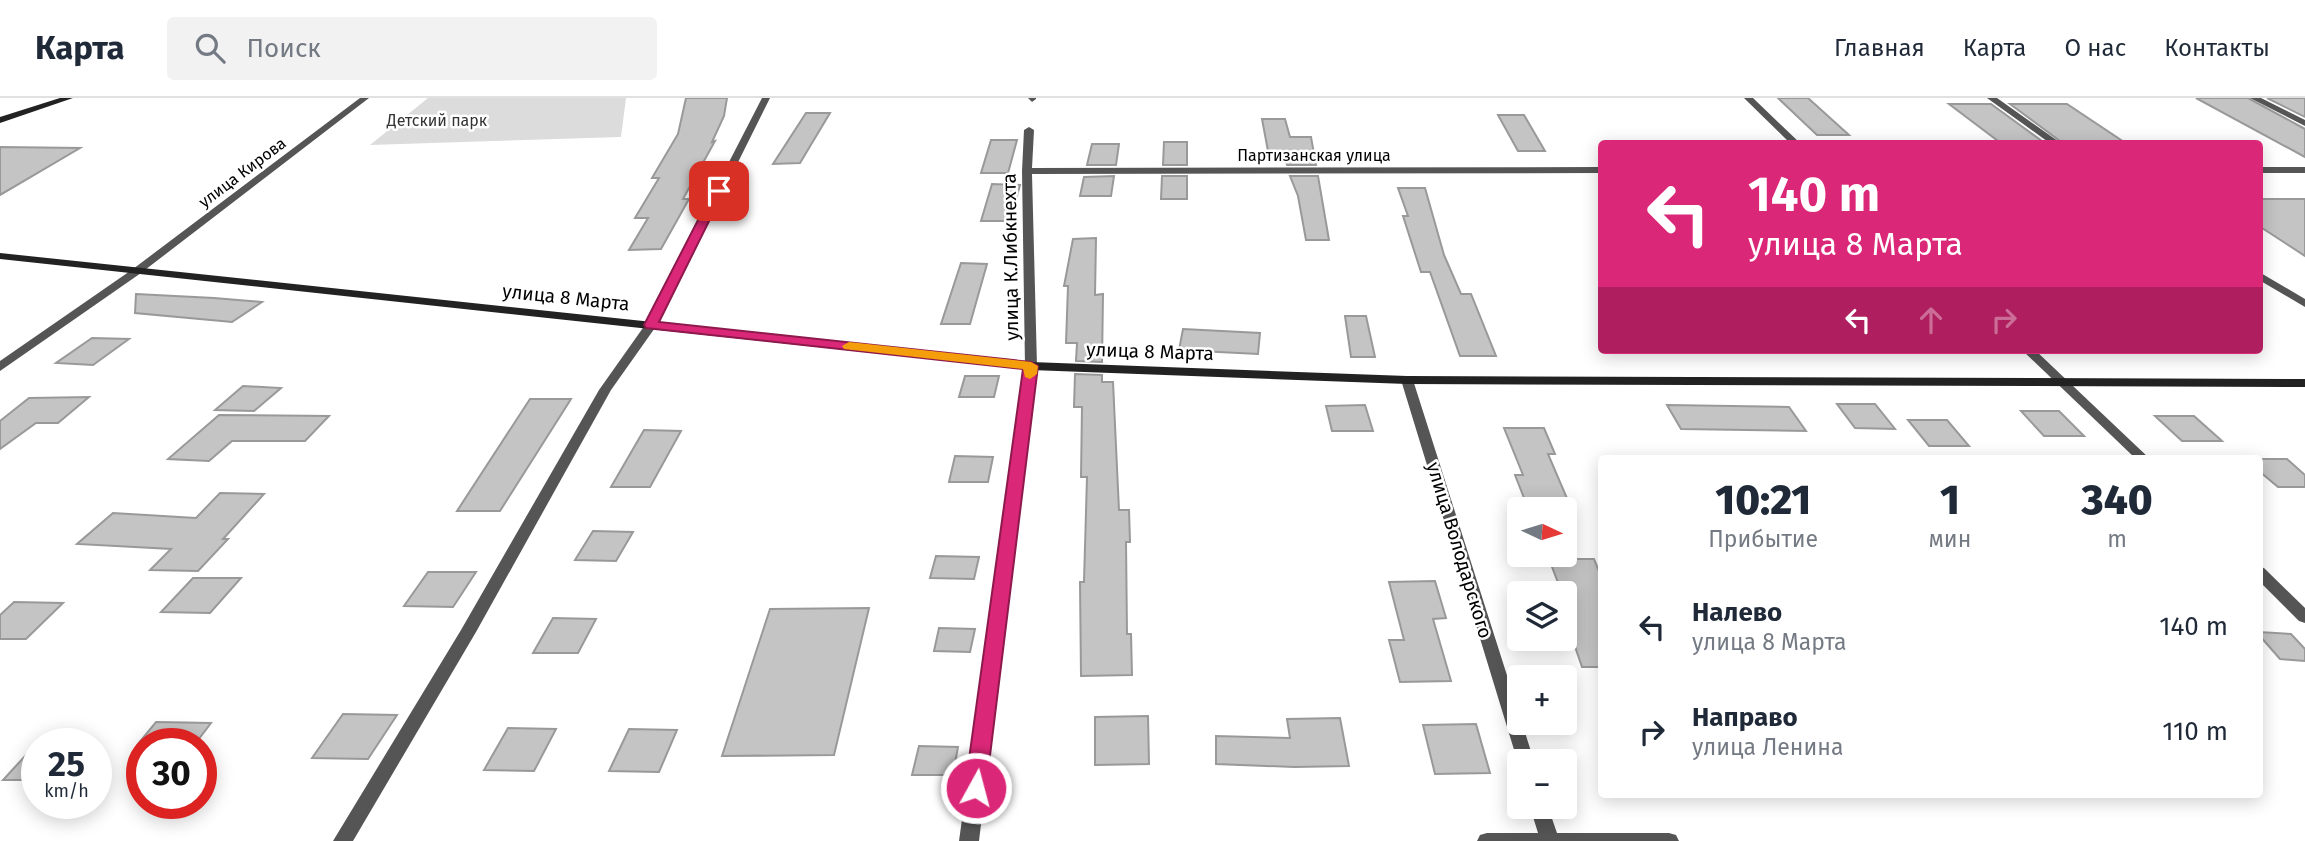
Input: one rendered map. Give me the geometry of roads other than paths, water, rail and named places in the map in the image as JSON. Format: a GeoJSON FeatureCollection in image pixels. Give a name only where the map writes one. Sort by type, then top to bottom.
{"type":"FeatureCollection","features":[{"type":"Feature","properties":{"kind":"main road"},"geometry":{"type":"LineString","coordinates":[[0,120],[69,98]]}},
{"type":"Feature","properties":{"kind":"main road","name":"улица 8 Марта"},"geometry":{"type":"LineString","coordinates":[[0,256],[1031,366],[1407,380],[2062,380],[2305,383]]}},
{"type":"Feature","properties":{"kind":"street","name":"улица Кирова"},"geometry":{"type":"LineString","coordinates":[[0,367],[137,271],[365,98]]}},
{"type":"Feature","properties":{"kind":"street"},"geometry":{"type":"LineString","coordinates":[[343,841],[468,632],[605,390],[650,325],[766,98]]}},
{"type":"Feature","properties":{"kind":"street"},"geometry":{"type":"LineString","coordinates":[[1748,98],[1793,140]]}},
{"type":"Feature","properties":{"kind":"street"},"geometry":{"type":"LineString","coordinates":[[1991,98],[2052,140]]}},
{"type":"Feature","properties":{"kind":"street"},"geometry":{"type":"LineString","coordinates":[[2254,98],[2305,123]]}},
{"type":"Feature","properties":{"kind":"street","name":"улица К.Либкнехта"},"geometry":{"type":"LineString","coordinates":[[969,841],[1031,366],[1027,171],[1029,130]]}},
{"type":"Feature","properties":{"kind":"street","name":"Партизанская улица"},"geometry":{"type":"LineString","coordinates":[[1027,171],[1598,170]]}},
{"type":"Feature","properties":{"kind":"street"},"geometry":{"type":"LineString","coordinates":[[2263,170],[2305,170]]}},
{"type":"Feature","properties":{"kind":"street"},"geometry":{"type":"LineString","coordinates":[[2263,278],[2305,304]]}},
{"type":"Feature","properties":{"kind":"street"},"geometry":{"type":"LineString","coordinates":[[2033,354],[2139,455]]}},
{"type":"Feature","properties":{"kind":"street","name":"улица Володарского"},"geometry":{"type":"LineString","coordinates":[[1407,380],[1521,749]]}},
{"type":"Feature","properties":{"kind":"street"},"geometry":{"type":"LineString","coordinates":[[2263,576],[2305,617]]}},
{"type":"Feature","properties":{"kind":"street"},"geometry":{"type":"LineString","coordinates":[[1543,819],[1550,840]]}},
{"type":"Feature","properties":{"kind":"street"},"geometry":{"type":"LineString","coordinates":[[1487,841],[1669,841]]}},
{"type":"Feature","properties":{"kind":"park label","name":"Детский парк"},"geometry":{"type":"Point","coordinates":[437,120]}}]}
